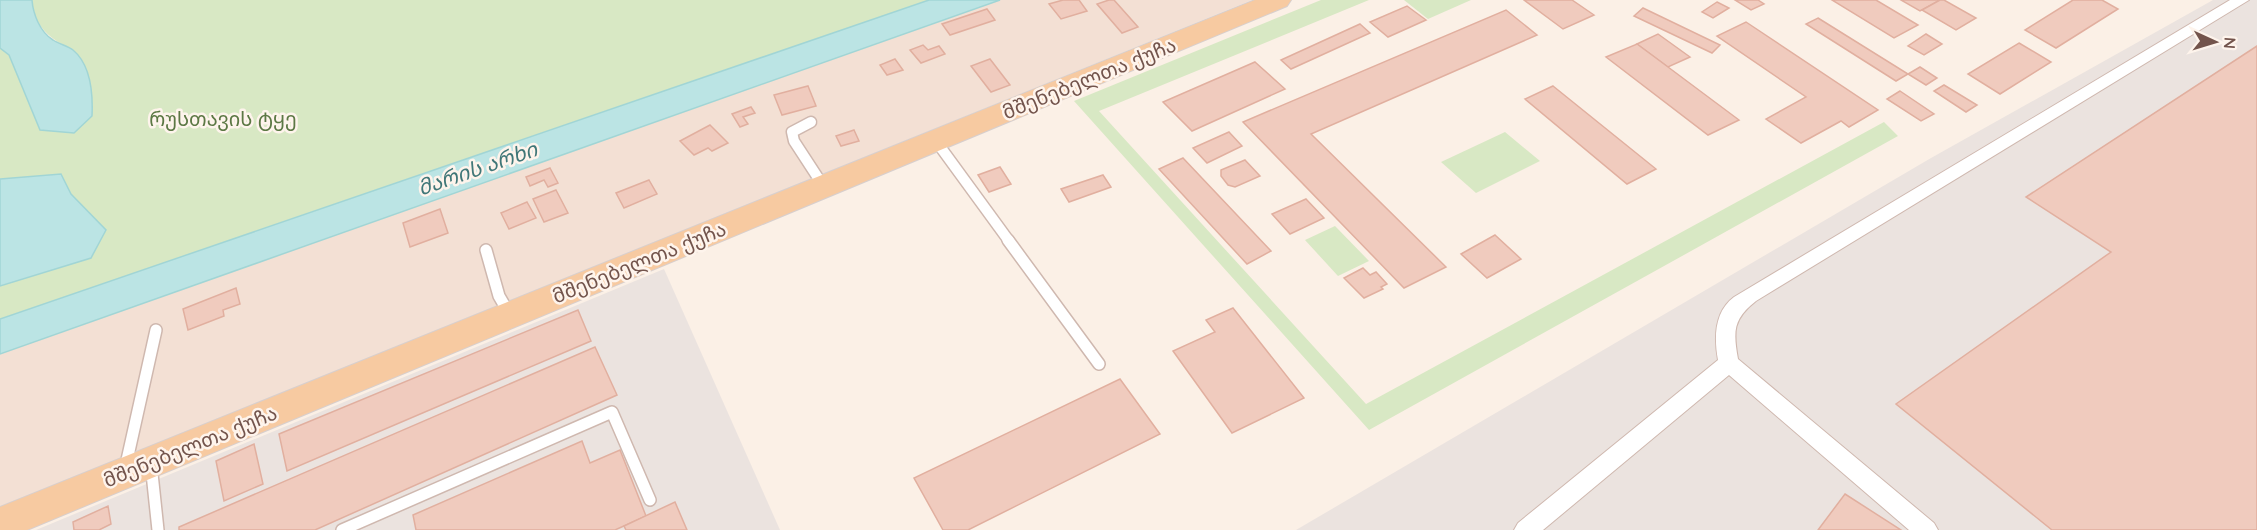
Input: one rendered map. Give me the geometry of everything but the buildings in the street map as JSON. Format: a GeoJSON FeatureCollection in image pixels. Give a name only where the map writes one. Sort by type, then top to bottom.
{"type":"FeatureCollection","features":[{"type":"Feature","properties":{"kind":"main road","name":"მშენებელთა ქუჩა"},"geometry":{"type":"LineString","coordinates":[[9,524],[138,468],[1278,0]]}},
{"type":"Feature","properties":{"kind":"street"},"geometry":{"type":"LineString","coordinates":[[1926,530],[1729,363],[1725,349],[1726,330],[1732,310],[1749,296],[2241,0]]}},
{"type":"Feature","properties":{"kind":"street"},"geometry":{"type":"LineString","coordinates":[[1526,530],[1729,363]]}},
{"type":"Feature","properties":{"kind":"lane"},"geometry":{"type":"LineString","coordinates":[[811,122],[792,132],[794,141],[824,187]]}},
{"type":"Feature","properties":{"kind":"lane"},"geometry":{"type":"LineString","coordinates":[[936,141],[1099,364]]}},
{"type":"Feature","properties":{"kind":"lane"},"geometry":{"type":"LineString","coordinates":[[486,250],[500,296],[510,315]]}},
{"type":"Feature","properties":{"kind":"lane"},"geometry":{"type":"LineString","coordinates":[[156,330],[138,468],[158,530]]}},
{"type":"Feature","properties":{"kind":"lane"},"geometry":{"type":"LineString","coordinates":[[342,530],[612,412],[650,500]]}},
{"type":"Feature","properties":{"kind":"shaded area"},"geometry":{"type":"Polygon","coordinates":[[[1000,0],[1252,0],[0,508],[0,354],[1000,0]]]}},
{"type":"Feature","properties":{"kind":"shaded area"},"geometry":{"type":"Polygon","coordinates":[[[2213,0],[2257,0],[2257,530],[1296,530],[1931,158],[2213,0]]]}},
{"type":"Feature","properties":{"kind":"shaded area"},"geometry":{"type":"Polygon","coordinates":[[[664,269],[780,530],[36,530],[664,269]]]}},
{"type":"Feature","properties":{"kind":"green space","name":"რუსთავის ტყე"},"geometry":{"type":"Polygon","coordinates":[[[32,0],[929,0],[0,319],[0,286],[91,258],[106,230],[71,194],[61,174],[0,179],[0,48],[9,55],[40,130],[74,51],[45,32],[36,18],[32,0]]]}},
{"type":"Feature","properties":{"kind":"green space"},"geometry":{"type":"Polygon","coordinates":[[[1321,0],[1369,0],[1099,111],[1366,404],[1884,122],[1898,136],[1369,430],[1074,101],[1321,0]]]}},
{"type":"Feature","properties":{"kind":"green space"},"geometry":{"type":"Polygon","coordinates":[[[1404,0],[1471,0],[1428,19],[1404,0]]]}},
{"type":"Feature","properties":{"kind":"green space"},"geometry":{"type":"Polygon","coordinates":[[[1505,132],[1540,161],[1476,193],[1441,162],[1505,132]]]}},
{"type":"Feature","properties":{"kind":"green space"},"geometry":{"type":"Polygon","coordinates":[[[1335,226],[1369,261],[1338,276],[1305,240],[1335,226]]]}},
{"type":"Feature","properties":{"kind":"water"},"geometry":{"type":"Polygon","coordinates":[[[0,0],[32,0],[36,17],[48,37],[73,50],[84,64],[90,81],[92,116],[74,133],[40,130],[9,55],[0,48],[0,0]]]}},
{"type":"Feature","properties":{"kind":"water","name":"მარის არხი"},"geometry":{"type":"Polygon","coordinates":[[[929,0],[1000,0],[0,354],[0,319],[929,0]]]}},
{"type":"Feature","properties":{"kind":"water"},"geometry":{"type":"Polygon","coordinates":[[[61,174],[71,194],[106,230],[91,258],[0,286],[0,179],[61,174]]]}}]}
